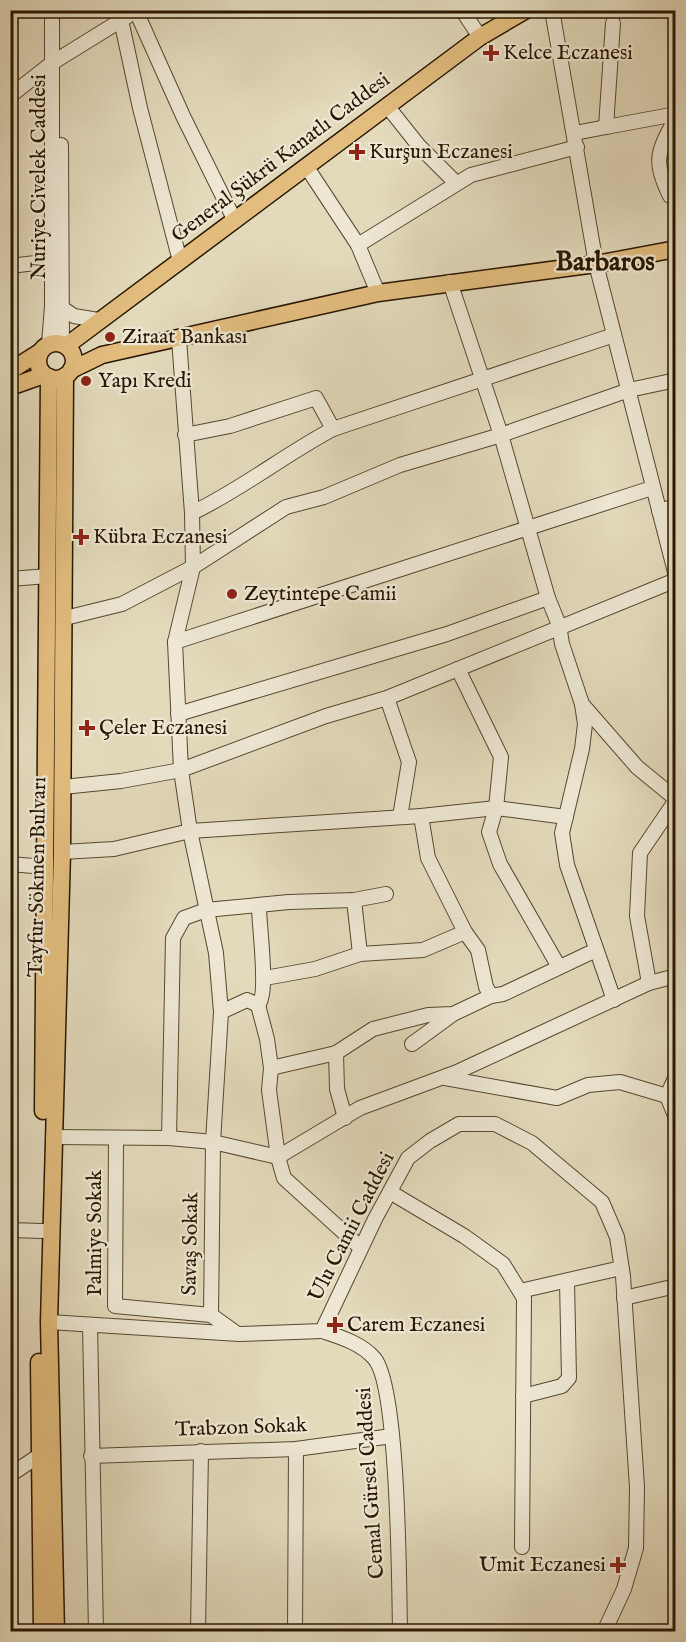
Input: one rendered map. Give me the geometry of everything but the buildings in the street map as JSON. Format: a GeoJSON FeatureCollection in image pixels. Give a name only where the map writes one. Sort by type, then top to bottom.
{"type":"FeatureCollection","features":[{"type":"Feature","properties":{"kind":"main road","name":"General Şükrü Kanatlı Caddesi"},"geometry":{"type":"LineString","coordinates":[[10,370],[98,320],[235,221],[480,37],[525,10]]}},
{"type":"Feature","properties":{"kind":"main road"},"geometry":{"type":"LineString","coordinates":[[10,387],[57,374],[102,355],[378,293],[596,264],[675,249]]}},
{"type":"Feature","properties":{"kind":"main road","name":"Nuriye Civelek Caddesi"},"geometry":{"type":"LineString","coordinates":[[54,347],[73,357],[57,374],[39,367],[54,347]]}},
{"type":"Feature","properties":{"kind":"main road","name":"Tayfur Sökmen Bulvarı"},"geometry":{"type":"LineString","coordinates":[[56,1632],[46,1455],[42,1231],[48,576],[57,374]]}},
{"type":"Feature","properties":{"kind":"main road","name":"Tayfur Sökmen Bulvarı"},"geometry":{"type":"LineString","coordinates":[[42,1632],[63,787],[65,618],[57,374]]}},
{"type":"Feature","properties":{"kind":"street","name":"Nuriye Civelek Caddesi"},"geometry":{"type":"LineString","coordinates":[[52,10],[56,60],[62,308],[54,347]]}},
{"type":"Feature","properties":{"kind":"street","name":"Nuriye Civelek Caddesi"},"geometry":{"type":"LineString","coordinates":[[54,347],[52,261],[56,60],[61,10]]}},
{"type":"Feature","properties":{"kind":"street"},"geometry":{"type":"LineString","coordinates":[[462,10],[480,37]]}},
{"type":"Feature","properties":{"kind":"street"},"geometry":{"type":"LineString","coordinates":[[63,787],[121,781],[181,770],[326,716],[387,698],[675,578],[596,264],[552,10]]}},
{"type":"Feature","properties":{"kind":"street"},"geometry":{"type":"LineString","coordinates":[[10,96],[56,60],[136,11],[183,116],[235,221]]}},
{"type":"Feature","properties":{"kind":"street"},"geometry":{"type":"LineString","coordinates":[[122,20],[140,108],[180,261]]}},
{"type":"Feature","properties":{"kind":"street"},"geometry":{"type":"LineString","coordinates":[[606,128],[613,23]]}},
{"type":"Feature","properties":{"kind":"street"},"geometry":{"type":"LineString","coordinates":[[388,107],[419,146],[455,182]]}},
{"type":"Feature","properties":{"kind":"street"},"geometry":{"type":"LineString","coordinates":[[575,133],[675,116]]}},
{"type":"Feature","properties":{"kind":"street"},"geometry":{"type":"LineString","coordinates":[[674,198],[659,173],[658,157],[675,116]]}},
{"type":"Feature","properties":{"kind":"street"},"geometry":{"type":"LineString","coordinates":[[358,245],[455,182],[493,168],[577,147]]}},
{"type":"Feature","properties":{"kind":"street"},"geometry":{"type":"LineString","coordinates":[[306,166],[358,245],[378,293]]}},
{"type":"Feature","properties":{"kind":"street"},"geometry":{"type":"LineString","coordinates":[[10,266],[52,261]]}},
{"type":"Feature","properties":{"kind":"street"},"geometry":{"type":"LineString","coordinates":[[450,282],[501,435],[548,598],[559,625],[562,644],[582,704],[585,724],[562,833],[567,865],[614,1000]]}},
{"type":"Feature","properties":{"kind":"street"},"geometry":{"type":"LineString","coordinates":[[62,308],[74,316],[98,320]]}},
{"type":"Feature","properties":{"kind":"street"},"geometry":{"type":"LineString","coordinates":[[192,513],[226,496],[297,448],[333,429],[614,335]]}},
{"type":"Feature","properties":{"kind":"street","name":"Savaş Sokak"},"geometry":{"type":"LineString","coordinates":[[178,339],[192,513],[193,567],[175,642],[181,770],[190,831],[216,953],[220,1012],[213,1142],[211,1315],[236,1333]]}},
{"type":"Feature","properties":{"kind":"street"},"geometry":{"type":"LineString","coordinates":[[65,618],[122,604],[193,567],[286,507],[324,497],[400,465],[501,435],[629,390],[675,380]]}},
{"type":"Feature","properties":{"kind":"street"},"geometry":{"type":"LineString","coordinates":[[185,435],[230,426],[316,398],[333,429]]}},
{"type":"Feature","properties":{"kind":"street"},"geometry":{"type":"LineString","coordinates":[[175,642],[652,488]]}},
{"type":"Feature","properties":{"kind":"street"},"geometry":{"type":"LineString","coordinates":[[659,511],[675,506]]}},
{"type":"Feature","properties":{"kind":"street"},"geometry":{"type":"LineString","coordinates":[[10,579],[48,576]]}},
{"type":"Feature","properties":{"kind":"street"},"geometry":{"type":"LineString","coordinates":[[178,714],[447,634],[548,598]]}},
{"type":"Feature","properties":{"kind":"street"},"geometry":{"type":"LineString","coordinates":[[458,669],[501,757],[496,808],[489,832],[500,864],[559,968]]}},
{"type":"Feature","properties":{"kind":"street"},"geometry":{"type":"LineString","coordinates":[[387,698],[409,762],[400,817]]}},
{"type":"Feature","properties":{"kind":"street"},"geometry":{"type":"LineString","coordinates":[[582,704],[637,767],[675,799],[640,853],[637,916],[649,983]]}},
{"type":"Feature","properties":{"kind":"street"},"geometry":{"type":"LineString","coordinates":[[62,852],[114,849],[190,831],[421,816],[496,808],[566,817]]}},
{"type":"Feature","properties":{"kind":"street"},"geometry":{"type":"LineString","coordinates":[[421,816],[428,858],[465,932],[478,950],[486,987],[491,996]]}},
{"type":"Feature","properties":{"kind":"street"},"geometry":{"type":"LineString","coordinates":[[10,864],[45,867]]}},
{"type":"Feature","properties":{"kind":"street"},"geometry":{"type":"LineString","coordinates":[[169,1138],[173,938],[184,918],[206,910],[259,907],[289,902],[354,900],[386,894]]}},
{"type":"Feature","properties":{"kind":"street"},"geometry":{"type":"LineString","coordinates":[[354,900],[360,954]]}},
{"type":"Feature","properties":{"kind":"street"},"geometry":{"type":"LineString","coordinates":[[258,1005],[262,1000],[265,978],[260,960],[259,907]]}},
{"type":"Feature","properties":{"kind":"street"},"geometry":{"type":"LineString","coordinates":[[265,978],[315,969],[360,954],[423,950],[465,932]]}},
{"type":"Feature","properties":{"kind":"street"},"geometry":{"type":"LineString","coordinates":[[412,1044],[453,1014],[491,996],[503,994],[596,950]]}},
{"type":"Feature","properties":{"kind":"street"},"geometry":{"type":"LineString","coordinates":[[53,1137],[169,1138],[213,1142],[278,1157],[360,1108],[441,1077],[649,983],[675,976]]}},
{"type":"Feature","properties":{"kind":"street"},"geometry":{"type":"LineString","coordinates":[[220,1012],[247,1000],[258,1005]]}},
{"type":"Feature","properties":{"kind":"street"},"geometry":{"type":"LineString","coordinates":[[258,1005],[271,1068],[269,1090],[278,1157],[284,1178],[361,1248]]}},
{"type":"Feature","properties":{"kind":"street"},"geometry":{"type":"LineString","coordinates":[[271,1068],[336,1053],[373,1029],[428,1015],[453,1014]]}},
{"type":"Feature","properties":{"kind":"street"},"geometry":{"type":"LineString","coordinates":[[336,1053],[337,1089],[345,1118]]}},
{"type":"Feature","properties":{"kind":"street"},"geometry":{"type":"LineString","coordinates":[[675,1076],[667,1096],[675,1118]]}},
{"type":"Feature","properties":{"kind":"street"},"geometry":{"type":"LineString","coordinates":[[441,1077],[557,1098],[588,1085],[620,1082],[667,1096]]}},
{"type":"Feature","properties":{"kind":"street","name":"Ulu Camii Caddesi"},"geometry":{"type":"LineString","coordinates":[[49,1322],[236,1333],[322,1331],[361,1248],[408,1158],[430,1141],[459,1124],[495,1124],[532,1143],[602,1202],[617,1237],[624,1298],[637,1487],[636,1548],[624,1589],[604,1632]]}},
{"type":"Feature","properties":{"kind":"street","name":"Palmiye Sokak"},"geometry":{"type":"LineString","coordinates":[[116,1138],[115,1306],[211,1315]]}},
{"type":"Feature","properties":{"kind":"street"},"geometry":{"type":"LineString","coordinates":[[390,1192],[464,1236],[503,1264],[524,1298],[522,1547]]}},
{"type":"Feature","properties":{"kind":"street"},"geometry":{"type":"LineString","coordinates":[[10,1230],[42,1231]]}},
{"type":"Feature","properties":{"kind":"street"},"geometry":{"type":"LineString","coordinates":[[520,1292],[621,1268]]}},
{"type":"Feature","properties":{"kind":"street"},"geometry":{"type":"LineString","coordinates":[[523,1396],[562,1386],[569,1378],[567,1281]]}},
{"type":"Feature","properties":{"kind":"street"},"geometry":{"type":"LineString","coordinates":[[624,1298],[675,1286]]}},
{"type":"Feature","properties":{"kind":"street"},"geometry":{"type":"LineString","coordinates":[[90,1325],[96,1632]]}},
{"type":"Feature","properties":{"kind":"street","name":"Cemal Gürsel Caddesi"},"geometry":{"type":"LineString","coordinates":[[322,1331],[346,1338],[374,1358],[385,1376],[392,1436],[400,1632]]}},
{"type":"Feature","properties":{"kind":"street","name":"Trabzon Sokak"},"geometry":{"type":"LineString","coordinates":[[91,1456],[296,1449],[392,1436]]}},
{"type":"Feature","properties":{"kind":"street"},"geometry":{"type":"LineString","coordinates":[[295,1632],[296,1449]]}},
{"type":"Feature","properties":{"kind":"street"},"geometry":{"type":"LineString","coordinates":[[198,1632],[201,1451]]}},
{"type":"Feature","properties":{"kind":"street"},"geometry":{"type":"LineString","coordinates":[[10,1475],[46,1455]]}},
{"type":"Feature","properties":{"kind":"place","name":"Kelce Eczanesi"},"geometry":{"type":"Point","coordinates":[491,53]}},
{"type":"Feature","properties":{"kind":"place","name":"Kurşun Eczanesi"},"geometry":{"type":"Point","coordinates":[357,152]}},
{"type":"Feature","properties":{"kind":"place","name":"Ziraat Bankası"},"geometry":{"type":"Point","coordinates":[110,337]}},
{"type":"Feature","properties":{"kind":"place","name":"Yapı Kredi"},"geometry":{"type":"Point","coordinates":[86,381]}},
{"type":"Feature","properties":{"kind":"place","name":"Kübra Eczanesi"},"geometry":{"type":"Point","coordinates":[81,537]}},
{"type":"Feature","properties":{"kind":"place","name":"Zeytintepe Camii"},"geometry":{"type":"Point","coordinates":[232,594]}},
{"type":"Feature","properties":{"kind":"place","name":"Çeler Eczanesi"},"geometry":{"type":"Point","coordinates":[87,728]}},
{"type":"Feature","properties":{"kind":"place","name":"Carem Eczanesi"},"geometry":{"type":"Point","coordinates":[335,1325]}},
{"type":"Feature","properties":{"kind":"place","name":"Umit Eczanesi"},"geometry":{"type":"Point","coordinates":[618,1565]}},
{"type":"Feature","properties":{"kind":"district","name":"Barbaros"},"geometry":{"type":"Point","coordinates":[605,263]}}]}
